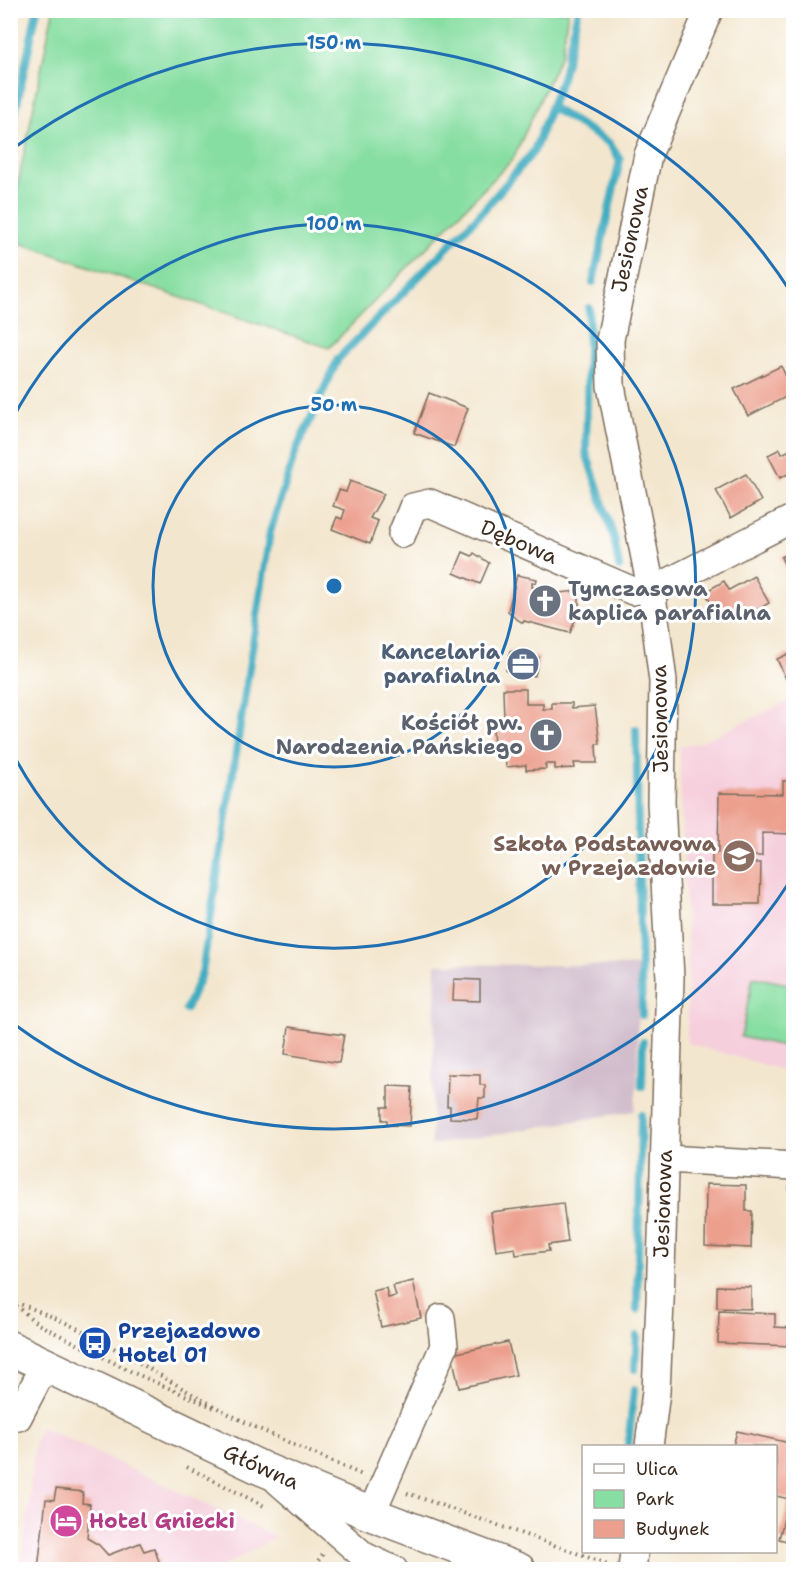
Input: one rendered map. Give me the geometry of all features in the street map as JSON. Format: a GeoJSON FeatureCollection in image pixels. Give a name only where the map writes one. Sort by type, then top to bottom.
{"type":"FeatureCollection","features":[{"type":"Feature","properties":{"kind":"main road","name":"Główna"},"geometry":{"type":"LineString","coordinates":[[10,1348],[264,1469],[371,1514],[519,1569]]}},
{"type":"Feature","properties":{"kind":"street","name":"Jesionowa"},"geometry":{"type":"LineString","coordinates":[[649,1445],[656,1392],[670,978],[661,802],[663,681],[651,588],[611,386],[610,340],[648,155],[709,10]]}},
{"type":"Feature","properties":{"kind":"street","name":"Dębowa"},"geometry":{"type":"LineString","coordinates":[[402,534],[413,507],[430,503],[633,591],[651,588]]}},
{"type":"Feature","properties":{"kind":"street"},"geometry":{"type":"LineString","coordinates":[[651,588],[663,585],[794,518]]}},
{"type":"Feature","properties":{"kind":"street"},"geometry":{"type":"LineString","coordinates":[[664,1159],[794,1166]]}},
{"type":"Feature","properties":{"kind":"street"},"geometry":{"type":"LineString","coordinates":[[371,1514],[444,1346],[441,1318]]}},
{"type":"Feature","properties":{"kind":"street"},"geometry":{"type":"LineString","coordinates":[[18,1417],[45,1365]]}},
{"type":"Feature","properties":{"kind":"street"},"geometry":{"type":"LineString","coordinates":[[264,1469],[364,1556],[394,1569]]}},
{"type":"Feature","properties":{"kind":"path"},"geometry":{"type":"LineString","coordinates":[[10,1302],[28,1307],[113,1347],[225,1412],[134,1373],[47,1329],[10,1302]]}},
{"type":"Feature","properties":{"kind":"path"},"geometry":{"type":"LineString","coordinates":[[178,1462],[274,1511]]}},
{"type":"Feature","properties":{"kind":"path"},"geometry":{"type":"LineString","coordinates":[[311,1569],[328,1547]]}},
{"type":"Feature","properties":{"kind":"path"},"geometry":{"type":"LineString","coordinates":[[582,1557],[627,1562]]}},
{"type":"Feature","properties":{"kind":"shaded area","name":"Szkoła Podstawowa w Przejazdowie"},"geometry":{"type":"Polygon","coordinates":[[[793,699],[793,1073],[687,1043],[688,966],[679,747],[701,742],[793,699]]]}},
{"type":"Feature","properties":{"kind":"shaded area"},"geometry":{"type":"Polygon","coordinates":[[[436,964],[638,966],[637,1085],[634,1111],[431,1145],[436,964]]]}},
{"type":"Feature","properties":{"kind":"shaded area"},"geometry":{"type":"Polygon","coordinates":[[[41,1427],[276,1537],[219,1569],[22,1570],[35,1440],[41,1427]]]}},
{"type":"Feature","properties":{"kind":"green space"},"geometry":{"type":"Polygon","coordinates":[[[53,10],[568,11],[562,52],[513,159],[329,348],[11,240],[11,218],[53,10]]]}},
{"type":"Feature","properties":{"kind":"green space"},"geometry":{"type":"Polygon","coordinates":[[[753,977],[793,985],[793,1048],[741,1037],[753,977]]]}},
{"type":"Feature","properties":{"kind":"building"},"geometry":{"type":"Polygon","coordinates":[[[781,366],[794,393],[748,416],[734,389],[781,366]]]}},
{"type":"Feature","properties":{"kind":"building"},"geometry":{"type":"Polygon","coordinates":[[[429,393],[468,408],[454,447],[414,433],[429,393]]]}},
{"type":"Feature","properties":{"kind":"building"},"geometry":{"type":"Polygon","coordinates":[[[794,448],[794,471],[780,478],[768,455],[780,449],[782,454],[794,448]]]}},
{"type":"Feature","properties":{"kind":"building"},"geometry":{"type":"Polygon","coordinates":[[[746,474],[761,501],[731,518],[716,490],[746,474]]]}},
{"type":"Feature","properties":{"kind":"building"},"geometry":{"type":"Polygon","coordinates":[[[350,481],[384,494],[370,518],[378,521],[370,544],[332,529],[337,517],[342,519],[345,510],[333,506],[339,490],[346,492],[350,481]]]}},
{"type":"Feature","properties":{"kind":"building"},"geometry":{"type":"Polygon","coordinates":[[[794,551],[794,567],[787,570],[781,557],[794,551]]]}},
{"type":"Feature","properties":{"kind":"building"},"geometry":{"type":"Polygon","coordinates":[[[463,552],[472,556],[474,553],[489,563],[480,584],[454,573],[463,552]]]}},
{"type":"Feature","properties":{"kind":"building","name":"Tymczasowa kaplica parafialna"},"geometry":{"type":"Polygon","coordinates":[[[517,575],[537,579],[536,583],[532,582],[532,587],[558,591],[558,593],[579,591],[579,610],[570,633],[524,621],[523,623],[508,611],[517,575]]]}},
{"type":"Feature","properties":{"kind":"building"},"geometry":{"type":"Polygon","coordinates":[[[754,576],[769,603],[745,617],[740,608],[720,619],[705,592],[724,581],[729,590],[754,576]]]}},
{"type":"Feature","properties":{"kind":"building","name":"Kancelaria parafialna"},"geometry":{"type":"Polygon","coordinates":[[[510,651],[539,657],[535,676],[506,671],[510,651]]]}},
{"type":"Feature","properties":{"kind":"building"},"geometry":{"type":"Polygon","coordinates":[[[788,654],[794,662],[794,675],[786,679],[777,659],[788,654]]]}},
{"type":"Feature","properties":{"kind":"building","name":"Kościół pw. Narodzenia Pańskiego"},"geometry":{"type":"Polygon","coordinates":[[[503,689],[526,689],[526,704],[543,704],[543,709],[552,709],[552,703],[572,703],[572,708],[595,706],[600,744],[596,744],[597,763],[574,763],[575,768],[555,769],[555,764],[545,764],[546,769],[526,770],[526,765],[506,767],[505,755],[494,750],[493,727],[504,720],[503,689]]]}},
{"type":"Feature","properties":{"kind":"building"},"geometry":{"type":"Polygon","coordinates":[[[783,781],[794,781],[794,834],[762,833],[762,856],[752,856],[752,863],[761,863],[760,904],[712,904],[712,853],[718,853],[719,793],[783,794],[783,781]]]}},
{"type":"Feature","properties":{"kind":"building"},"geometry":{"type":"Polygon","coordinates":[[[454,979],[480,980],[480,1001],[453,1000],[454,979]]]}},
{"type":"Feature","properties":{"kind":"building"},"geometry":{"type":"Polygon","coordinates":[[[289,1027],[344,1035],[339,1063],[285,1054],[289,1027]]]}},
{"type":"Feature","properties":{"kind":"building"},"geometry":{"type":"Polygon","coordinates":[[[448,1074],[480,1075],[480,1085],[485,1085],[485,1098],[479,1098],[477,1119],[450,1118],[450,1106],[447,1106],[448,1074]]]}},
{"type":"Feature","properties":{"kind":"building"},"geometry":{"type":"Polygon","coordinates":[[[388,1086],[412,1087],[410,1126],[387,1125],[387,1120],[382,1120],[382,1107],[388,1107],[388,1086]]]}},
{"type":"Feature","properties":{"kind":"building"},"geometry":{"type":"Polygon","coordinates":[[[706,1184],[746,1185],[746,1211],[752,1211],[751,1248],[705,1246],[706,1184]]]}},
{"type":"Feature","properties":{"kind":"building"},"geometry":{"type":"Polygon","coordinates":[[[789,1186],[794,1186],[794,1216],[788,1216],[789,1186]]]}},
{"type":"Feature","properties":{"kind":"building"},"geometry":{"type":"Polygon","coordinates":[[[563,1203],[568,1242],[548,1245],[549,1251],[516,1255],[515,1248],[496,1251],[491,1212],[563,1203]]]}},
{"type":"Feature","properties":{"kind":"building"},"geometry":{"type":"Polygon","coordinates":[[[413,1281],[421,1318],[381,1327],[373,1291],[386,1288],[388,1298],[396,1296],[393,1286],[413,1281]]]}},
{"type":"Feature","properties":{"kind":"building"},"geometry":{"type":"Polygon","coordinates":[[[717,1286],[751,1287],[751,1309],[717,1308],[717,1286]]]}},
{"type":"Feature","properties":{"kind":"building"},"geometry":{"type":"Polygon","coordinates":[[[719,1311],[775,1314],[775,1327],[792,1328],[792,1346],[718,1343],[719,1311]]]}},
{"type":"Feature","properties":{"kind":"building"},"geometry":{"type":"Polygon","coordinates":[[[508,1342],[516,1375],[459,1388],[452,1354],[508,1342]]]}},
{"type":"Feature","properties":{"kind":"building"},"geometry":{"type":"Polygon","coordinates":[[[737,1431],[794,1444],[794,1543],[779,1539],[789,1499],[777,1496],[777,1445],[733,1445],[737,1431]]]}},
{"type":"Feature","properties":{"kind":"building","name":"Hotel Gniecki"},"geometry":{"type":"Polygon","coordinates":[[[56,1489],[83,1492],[82,1503],[90,1504],[87,1538],[99,1545],[108,1555],[140,1543],[144,1551],[154,1548],[162,1569],[38,1569],[46,1499],[54,1500],[56,1489]]]}},
{"type":"Feature","properties":{"kind":"waterway"},"geometry":{"type":"LineString","coordinates":[[10,137],[37,10]]}},
{"type":"Feature","properties":{"kind":"waterway"},"geometry":{"type":"LineString","coordinates":[[186,1009],[202,973],[270,532],[295,453],[338,359],[482,212],[534,151],[563,75],[578,10]]}},
{"type":"Feature","properties":{"kind":"waterway"},"geometry":{"type":"LineString","coordinates":[[551,107],[609,143],[620,160],[593,282]]}},
{"type":"Feature","properties":{"kind":"waterway"},"geometry":{"type":"LineString","coordinates":[[589,308],[586,452],[614,538],[619,567]]}},
{"type":"Feature","properties":{"kind":"waterway"},"geometry":{"type":"LineString","coordinates":[[636,729],[642,1015]]}},
{"type":"Feature","properties":{"kind":"waterway"},"geometry":{"type":"LineString","coordinates":[[642,1086],[643,1042]]}},
{"type":"Feature","properties":{"kind":"waterway"},"geometry":{"type":"LineString","coordinates":[[637,1310],[641,1115]]}},
{"type":"Feature","properties":{"kind":"waterway"},"geometry":{"type":"LineString","coordinates":[[635,1369],[637,1336]]}},
{"type":"Feature","properties":{"kind":"waterway"},"geometry":{"type":"LineString","coordinates":[[628,1445],[634,1390]]}},
{"type":"Feature","properties":{"kind":"place","name":"Tymczasowa kaplica parafialna"},"geometry":{"type":"Point","coordinates":[545,601]}},
{"type":"Feature","properties":{"kind":"place","name":"Kancelaria parafialna"},"geometry":{"type":"Point","coordinates":[523,664]}},
{"type":"Feature","properties":{"kind":"place","name":"Kościół pw. Narodzenia Pańskiego"},"geometry":{"type":"Point","coordinates":[546,735]}},
{"type":"Feature","properties":{"kind":"place","name":"Szkoła Podstawowa w Przejazdowie"},"geometry":{"type":"Point","coordinates":[739,856]}},
{"type":"Feature","properties":{"kind":"place","name":"Przejazdowo Hotel 01"},"geometry":{"type":"Point","coordinates":[95,1343]}},
{"type":"Feature","properties":{"kind":"place","name":"Hotel Gniecki"},"geometry":{"type":"Point","coordinates":[66,1521]}}]}
